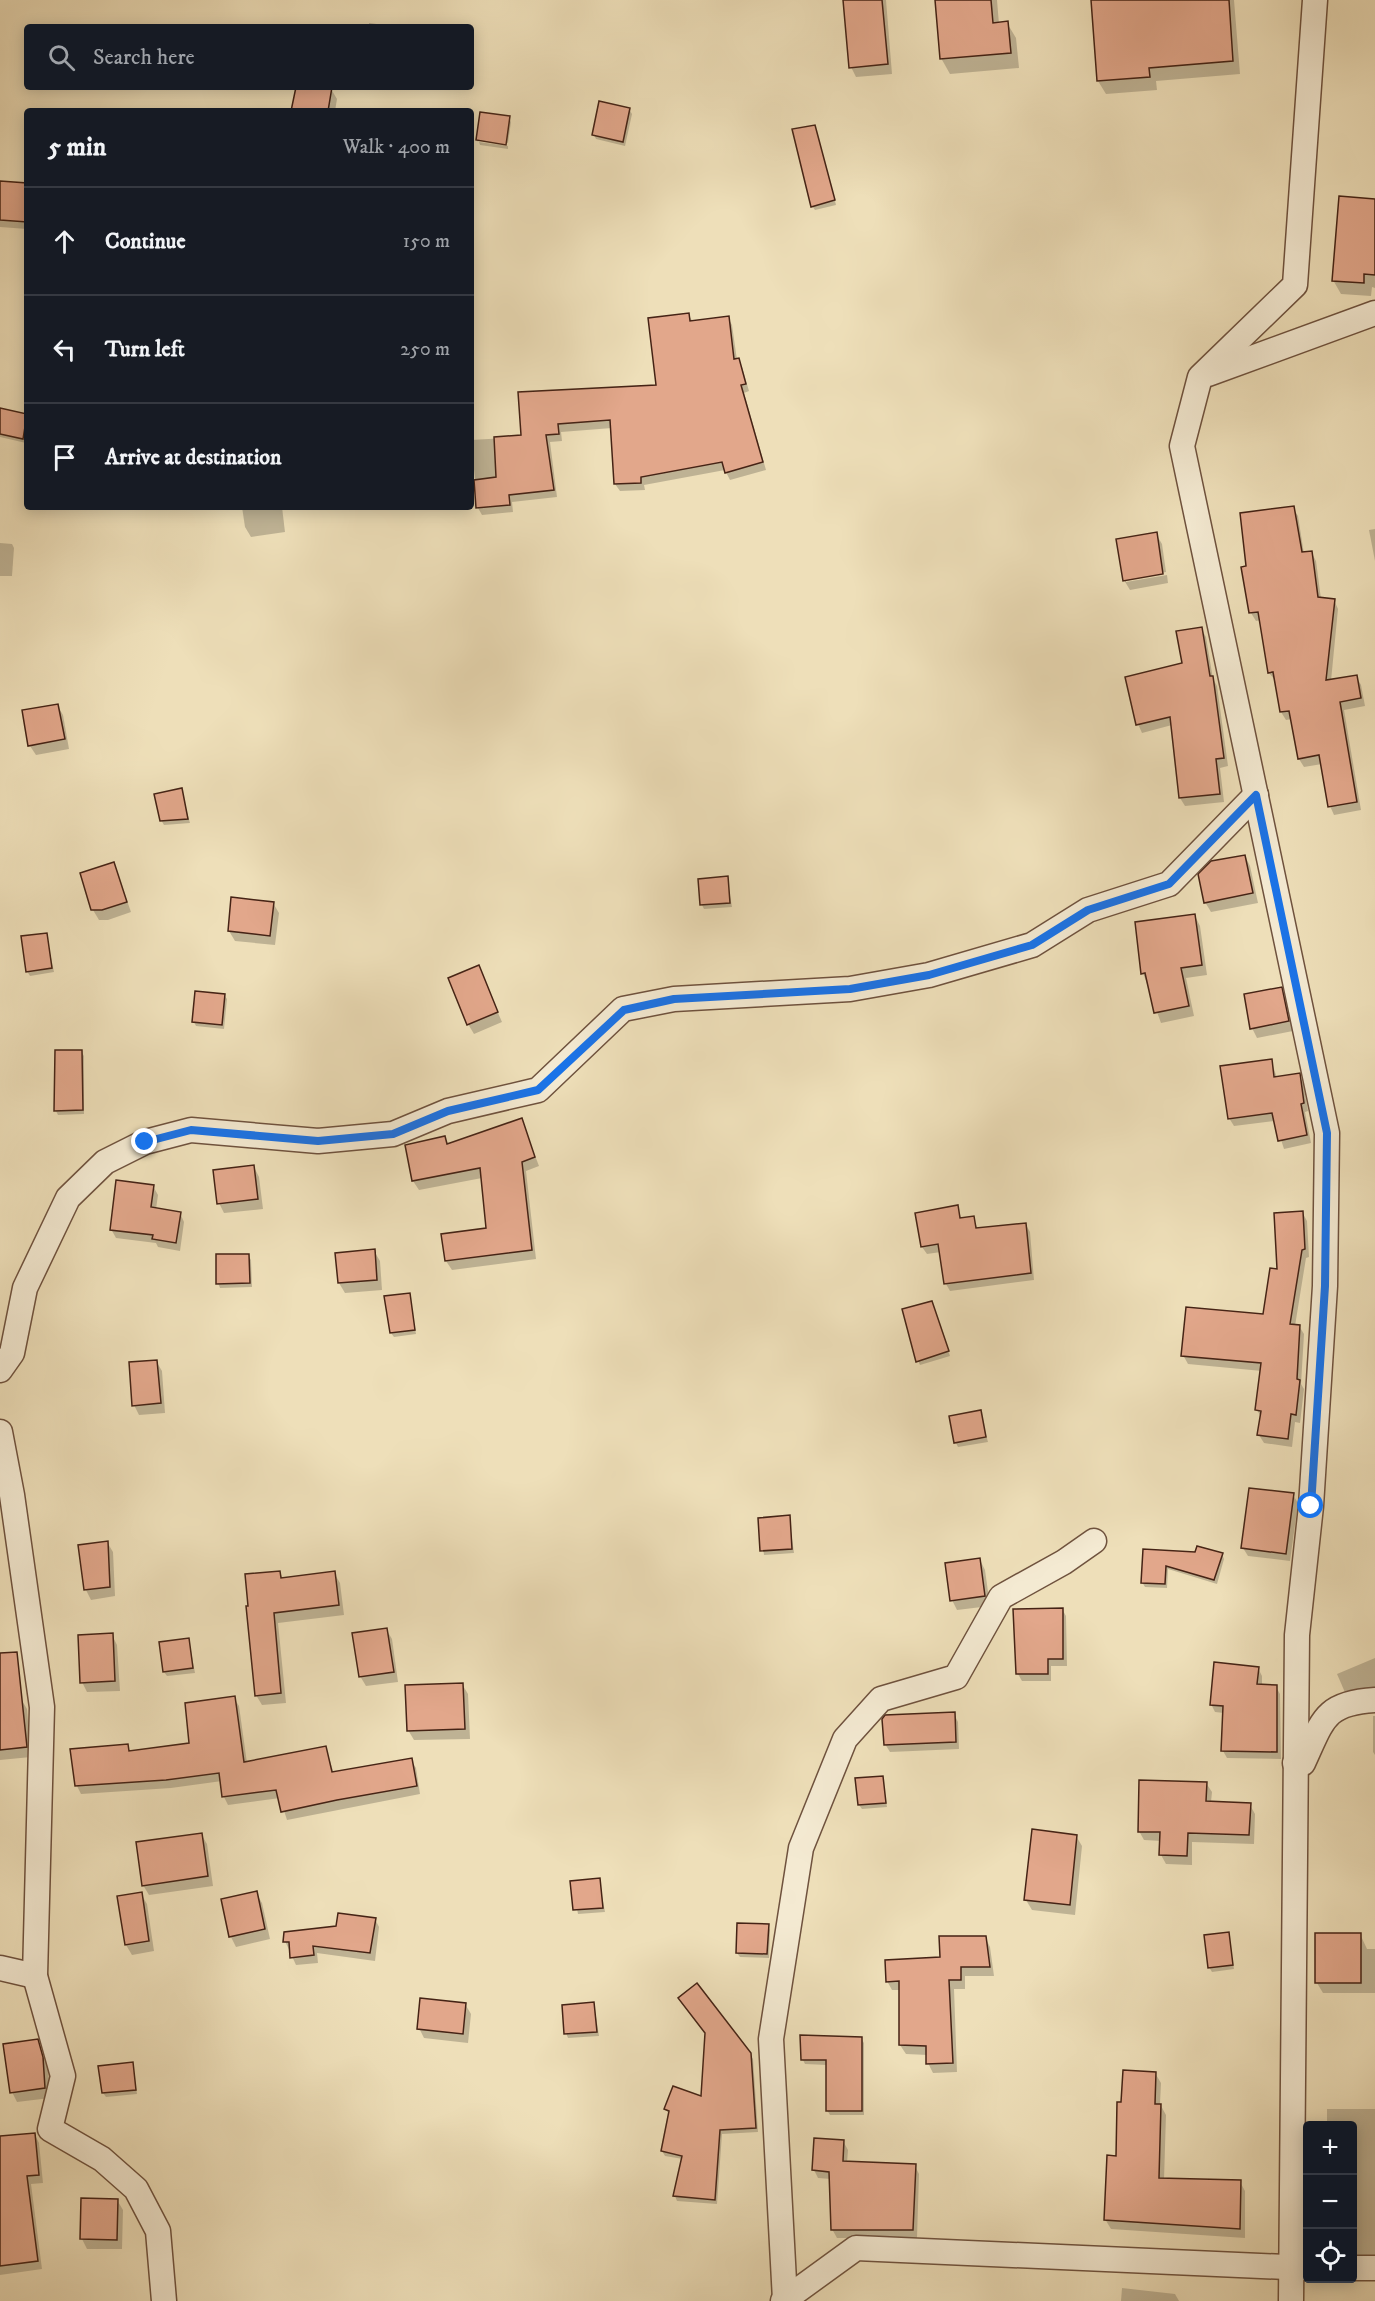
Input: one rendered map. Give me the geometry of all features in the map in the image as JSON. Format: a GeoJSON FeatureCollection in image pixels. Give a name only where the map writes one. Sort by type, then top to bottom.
{"type":"FeatureCollection","features":[{"type":"Feature","properties":{"kind":"street"},"geometry":{"type":"LineString","coordinates":[[1291,2301],[1299,2268],[1295,1763],[1297,1635],[1311,1506],[1325,1286],[1327,1133],[1182,446],[1200,377],[1295,285],[1315,0]]}},
{"type":"Feature","properties":{"kind":"street"},"geometry":{"type":"LineString","coordinates":[[1200,377],[1375,313]]}},
{"type":"Feature","properties":{"kind":"street"},"geometry":{"type":"LineString","coordinates":[[0,1370],[12,1353],[25,1288],[68,1198],[105,1162],[145,1142],[191,1130],[318,1141],[393,1134],[448,1111],[538,1090],[624,1010],[674,999],[850,989],[929,975],[1032,945],[1088,910],[1169,884],[1256,795]]}},
{"type":"Feature","properties":{"kind":"street"},"geometry":{"type":"LineString","coordinates":[[0,1432],[12,1495],[42,1707],[35,1976],[63,2076],[50,2129],[102,2159],[136,2189],[158,2231],[164,2301]]}},
{"type":"Feature","properties":{"kind":"street"},"geometry":{"type":"LineString","coordinates":[[784,2300],[771,2039],[801,1848],[845,1739],[881,1699],[956,1677],[1001,1597],[1065,1562],[1094,1541]]}},
{"type":"Feature","properties":{"kind":"street"},"geometry":{"type":"LineString","coordinates":[[1295,1763],[1303,1763],[1326,1715],[1350,1701],[1375,1700]]}},
{"type":"Feature","properties":{"kind":"street"},"geometry":{"type":"LineString","coordinates":[[0,1968],[35,1976]]}},
{"type":"Feature","properties":{"kind":"street"},"geometry":{"type":"LineString","coordinates":[[784,2300],[856,2248],[1299,2268]]}},
{"type":"Feature","properties":{"kind":"street"},"geometry":{"type":"LineString","coordinates":[[1357,2268],[1375,2268]]}},
{"type":"Feature","properties":{"kind":"building"},"geometry":{"type":"Polygon","coordinates":[[[843,0],[882,0],[888,64],[849,68],[843,0]]]}},
{"type":"Feature","properties":{"kind":"building"},"geometry":{"type":"Polygon","coordinates":[[[935,0],[991,0],[993,23],[1008,21],[1011,53],[940,59],[935,0]]]}},
{"type":"Feature","properties":{"kind":"building"},"geometry":{"type":"Polygon","coordinates":[[[1091,0],[1229,0],[1233,61],[1149,68],[1150,77],[1097,81],[1091,0]]]}},
{"type":"Feature","properties":{"kind":"building"},"geometry":{"type":"Polygon","coordinates":[[[295,90],[332,90],[328,108],[292,108],[295,90]]]}},
{"type":"Feature","properties":{"kind":"building"},"geometry":{"type":"Polygon","coordinates":[[[599,101],[630,108],[623,142],[592,135],[599,101]]]}},
{"type":"Feature","properties":{"kind":"building"},"geometry":{"type":"Polygon","coordinates":[[[480,112],[510,116],[506,145],[476,140],[480,112]]]}},
{"type":"Feature","properties":{"kind":"building"},"geometry":{"type":"Polygon","coordinates":[[[815,125],[835,200],[811,207],[792,129],[815,125]]]}},
{"type":"Feature","properties":{"kind":"building"},"geometry":{"type":"Polygon","coordinates":[[[0,181],[24,183],[24,222],[0,220],[0,181]]]}},
{"type":"Feature","properties":{"kind":"building"},"geometry":{"type":"Polygon","coordinates":[[[1339,196],[1375,199],[1375,275],[1364,274],[1364,283],[1332,281],[1339,196]]]}},
{"type":"Feature","properties":{"kind":"building"},"geometry":{"type":"Polygon","coordinates":[[[689,313],[690,321],[729,316],[734,359],[739,358],[746,384],[741,385],[763,462],[725,473],[722,462],[641,477],[641,483],[614,484],[610,420],[558,424],[559,434],[546,435],[554,490],[509,495],[510,505],[476,508],[474,480],[496,477],[494,437],[521,435],[518,392],[656,385],[648,318],[689,313]]]}},
{"type":"Feature","properties":{"kind":"building"},"geometry":{"type":"Polygon","coordinates":[[[0,408],[24,413],[23,439],[0,434],[0,408]]]}},
{"type":"Feature","properties":{"kind":"building"},"geometry":{"type":"Polygon","coordinates":[[[1294,506],[1302,552],[1312,551],[1318,597],[1335,599],[1326,680],[1357,675],[1361,698],[1340,702],[1357,802],[1328,807],[1319,755],[1298,759],[1289,711],[1280,712],[1273,672],[1268,673],[1258,612],[1249,613],[1241,567],[1246,566],[1240,513],[1294,506]]]}},
{"type":"Feature","properties":{"kind":"building"},"geometry":{"type":"Polygon","coordinates":[[[1157,532],[1163,574],[1123,581],[1116,539],[1157,532]]]}},
{"type":"Feature","properties":{"kind":"building"},"geometry":{"type":"Polygon","coordinates":[[[1202,627],[1210,676],[1213,676],[1224,758],[1216,759],[1220,794],[1179,798],[1170,717],[1136,725],[1125,677],[1182,663],[1176,631],[1202,627]]]}},
{"type":"Feature","properties":{"kind":"building"},"geometry":{"type":"Polygon","coordinates":[[[58,704],[65,739],[28,746],[22,710],[58,704]]]}},
{"type":"Feature","properties":{"kind":"building"},"geometry":{"type":"Polygon","coordinates":[[[182,788],[188,819],[160,821],[154,794],[182,788]]]}},
{"type":"Feature","properties":{"kind":"building"},"geometry":{"type":"Polygon","coordinates":[[[1245,855],[1253,893],[1204,903],[1198,874],[1211,861],[1245,855]]]}},
{"type":"Feature","properties":{"kind":"building"},"geometry":{"type":"Polygon","coordinates":[[[114,862],[127,902],[102,910],[91,910],[80,873],[114,862]]]}},
{"type":"Feature","properties":{"kind":"building"},"geometry":{"type":"Polygon","coordinates":[[[728,876],[730,903],[700,905],[698,879],[728,876]]]}},
{"type":"Feature","properties":{"kind":"building"},"geometry":{"type":"Polygon","coordinates":[[[231,897],[274,902],[270,936],[228,931],[231,897]]]}},
{"type":"Feature","properties":{"kind":"building"},"geometry":{"type":"Polygon","coordinates":[[[1195,914],[1202,965],[1181,968],[1189,1006],[1154,1013],[1145,973],[1141,974],[1135,922],[1195,914]]]}},
{"type":"Feature","properties":{"kind":"building"},"geometry":{"type":"Polygon","coordinates":[[[47,933],[52,968],[26,972],[21,936],[47,933]]]}},
{"type":"Feature","properties":{"kind":"building"},"geometry":{"type":"Polygon","coordinates":[[[479,965],[498,1012],[467,1025],[448,978],[479,965]]]}},
{"type":"Feature","properties":{"kind":"building"},"geometry":{"type":"Polygon","coordinates":[[[1282,987],[1289,1021],[1250,1029],[1244,994],[1282,987]]]}},
{"type":"Feature","properties":{"kind":"building"},"geometry":{"type":"Polygon","coordinates":[[[195,991],[225,994],[222,1025],[192,1022],[195,991]]]}},
{"type":"Feature","properties":{"kind":"building"},"geometry":{"type":"Polygon","coordinates":[[[55,1050],[82,1050],[83,1110],[54,1111],[55,1050]]]}},
{"type":"Feature","properties":{"kind":"building"},"geometry":{"type":"Polygon","coordinates":[[[1272,1059],[1274,1077],[1300,1073],[1304,1103],[1301,1104],[1307,1135],[1278,1141],[1272,1113],[1228,1119],[1220,1066],[1272,1059]]]}},
{"type":"Feature","properties":{"kind":"building"},"geometry":{"type":"Polygon","coordinates":[[[522,1118],[535,1157],[522,1162],[532,1250],[445,1261],[441,1234],[486,1228],[480,1168],[412,1181],[405,1145],[445,1136],[447,1144],[522,1118]]]}},
{"type":"Feature","properties":{"kind":"building"},"geometry":{"type":"Polygon","coordinates":[[[254,1165],[258,1199],[217,1204],[213,1170],[254,1165]]]}},
{"type":"Feature","properties":{"kind":"building"},"geometry":{"type":"Polygon","coordinates":[[[116,1180],[154,1185],[151,1207],[181,1212],[176,1243],[152,1239],[153,1235],[110,1230],[116,1180]]]}},
{"type":"Feature","properties":{"kind":"building"},"geometry":{"type":"Polygon","coordinates":[[[958,1205],[960,1218],[974,1216],[976,1228],[1026,1223],[1031,1273],[944,1284],[938,1244],[921,1247],[915,1213],[958,1205]]]}},
{"type":"Feature","properties":{"kind":"building"},"geometry":{"type":"Polygon","coordinates":[[[1303,1211],[1305,1249],[1302,1250],[1290,1324],[1300,1325],[1297,1379],[1300,1380],[1296,1415],[1291,1414],[1288,1439],[1257,1435],[1261,1411],[1255,1410],[1261,1363],[1181,1356],[1186,1307],[1263,1314],[1270,1268],[1277,1269],[1274,1213],[1303,1211]]]}},
{"type":"Feature","properties":{"kind":"building"},"geometry":{"type":"Polygon","coordinates":[[[375,1249],[377,1280],[338,1283],[335,1253],[375,1249]]]}},
{"type":"Feature","properties":{"kind":"building"},"geometry":{"type":"Polygon","coordinates":[[[216,1254],[249,1254],[250,1283],[216,1284],[216,1254]]]}},
{"type":"Feature","properties":{"kind":"building"},"geometry":{"type":"Polygon","coordinates":[[[410,1293],[415,1330],[390,1333],[384,1296],[410,1293]]]}},
{"type":"Feature","properties":{"kind":"building"},"geometry":{"type":"Polygon","coordinates":[[[932,1301],[949,1351],[916,1362],[902,1309],[932,1301]]]}},
{"type":"Feature","properties":{"kind":"building"},"geometry":{"type":"Polygon","coordinates":[[[157,1360],[161,1403],[132,1406],[129,1362],[157,1360]]]}},
{"type":"Feature","properties":{"kind":"building"},"geometry":{"type":"Polygon","coordinates":[[[981,1410],[986,1437],[954,1443],[949,1416],[981,1410]]]}},
{"type":"Feature","properties":{"kind":"building"},"geometry":{"type":"Polygon","coordinates":[[[1249,1488],[1294,1493],[1286,1554],[1241,1548],[1249,1488]]]}},
{"type":"Feature","properties":{"kind":"building"},"geometry":{"type":"Polygon","coordinates":[[[790,1515],[792,1549],[760,1551],[758,1518],[790,1515]]]}},
{"type":"Feature","properties":{"kind":"building"},"geometry":{"type":"Polygon","coordinates":[[[108,1541],[110,1587],[84,1590],[78,1545],[108,1541]]]}},
{"type":"Feature","properties":{"kind":"building"},"geometry":{"type":"Polygon","coordinates":[[[1197,1546],[1223,1553],[1214,1580],[1166,1566],[1165,1584],[1141,1583],[1143,1549],[1195,1552],[1197,1546]]]}},
{"type":"Feature","properties":{"kind":"building"},"geometry":{"type":"Polygon","coordinates":[[[980,1558],[985,1596],[950,1601],[945,1563],[980,1558]]]}},
{"type":"Feature","properties":{"kind":"building"},"geometry":{"type":"Polygon","coordinates":[[[280,1571],[281,1578],[335,1571],[339,1605],[274,1613],[281,1693],[255,1696],[245,1574],[280,1571]]]}},
{"type":"Feature","properties":{"kind":"building"},"geometry":{"type":"Polygon","coordinates":[[[1063,1608],[1063,1659],[1048,1659],[1048,1674],[1016,1674],[1013,1609],[1063,1608]]]}},
{"type":"Feature","properties":{"kind":"building"},"geometry":{"type":"Polygon","coordinates":[[[387,1628],[394,1672],[359,1677],[352,1633],[387,1628]]]}},
{"type":"Feature","properties":{"kind":"building"},"geometry":{"type":"Polygon","coordinates":[[[113,1633],[115,1681],[80,1683],[78,1635],[113,1633]]]}},
{"type":"Feature","properties":{"kind":"building"},"geometry":{"type":"Polygon","coordinates":[[[189,1638],[193,1668],[163,1672],[159,1642],[189,1638]]]}},
{"type":"Feature","properties":{"kind":"building"},"geometry":{"type":"Polygon","coordinates":[[[17,1652],[27,1747],[0,1750],[0,1653],[17,1652]]]}},
{"type":"Feature","properties":{"kind":"building"},"geometry":{"type":"Polygon","coordinates":[[[1214,1662],[1259,1667],[1257,1684],[1277,1685],[1277,1752],[1221,1751],[1223,1706],[1210,1705],[1214,1662]]]}},
{"type":"Feature","properties":{"kind":"building"},"geometry":{"type":"Polygon","coordinates":[[[463,1683],[465,1729],[407,1731],[405,1685],[463,1683]]]}},
{"type":"Feature","properties":{"kind":"building"},"geometry":{"type":"Polygon","coordinates":[[[235,1696],[244,1762],[326,1746],[332,1772],[412,1758],[417,1786],[281,1812],[276,1790],[222,1797],[219,1773],[166,1780],[75,1786],[70,1749],[128,1744],[129,1751],[189,1743],[185,1703],[235,1696]]]}},
{"type":"Feature","properties":{"kind":"building"},"geometry":{"type":"Polygon","coordinates":[[[955,1712],[956,1742],[884,1745],[882,1719],[885,1715],[955,1712]]]}},
{"type":"Feature","properties":{"kind":"building"},"geometry":{"type":"Polygon","coordinates":[[[883,1776],[886,1803],[858,1805],[855,1778],[883,1776]]]}},
{"type":"Feature","properties":{"kind":"building"},"geometry":{"type":"Polygon","coordinates":[[[1139,1780],[1207,1782],[1206,1801],[1251,1803],[1249,1835],[1188,1833],[1187,1856],[1159,1855],[1160,1832],[1138,1832],[1139,1780]]]}},
{"type":"Feature","properties":{"kind":"building"},"geometry":{"type":"Polygon","coordinates":[[[1032,1829],[1077,1835],[1070,1905],[1024,1900],[1032,1829]]]}},
{"type":"Feature","properties":{"kind":"building"},"geometry":{"type":"Polygon","coordinates":[[[202,1833],[208,1876],[142,1886],[136,1842],[202,1833]]]}},
{"type":"Feature","properties":{"kind":"building"},"geometry":{"type":"Polygon","coordinates":[[[600,1878],[603,1908],[573,1910],[570,1881],[600,1878]]]}},
{"type":"Feature","properties":{"kind":"building"},"geometry":{"type":"Polygon","coordinates":[[[257,1891],[265,1929],[229,1937],[221,1899],[257,1891]]]}},
{"type":"Feature","properties":{"kind":"building"},"geometry":{"type":"Polygon","coordinates":[[[142,1892],[149,1941],[125,1945],[117,1896],[142,1892]]]}},
{"type":"Feature","properties":{"kind":"building"},"geometry":{"type":"Polygon","coordinates":[[[338,1913],[376,1918],[370,1953],[313,1946],[314,1955],[290,1958],[289,1942],[283,1942],[284,1932],[336,1926],[338,1913]]]}},
{"type":"Feature","properties":{"kind":"building"},"geometry":{"type":"Polygon","coordinates":[[[737,1923],[769,1924],[767,1954],[736,1953],[737,1923]]]}},
{"type":"Feature","properties":{"kind":"building"},"geometry":{"type":"Polygon","coordinates":[[[1229,1932],[1233,1965],[1208,1968],[1204,1935],[1229,1932]]]}},
{"type":"Feature","properties":{"kind":"building"},"geometry":{"type":"Polygon","coordinates":[[[1315,1933],[1361,1933],[1361,1983],[1315,1983],[1315,1933]]]}},
{"type":"Feature","properties":{"kind":"building"},"geometry":{"type":"Polygon","coordinates":[[[939,1936],[986,1936],[990,1967],[961,1967],[961,1980],[949,1980],[953,2063],[926,2064],[926,2046],[899,2045],[899,1981],[886,1982],[885,1960],[940,1957],[939,1936]]]}},
{"type":"Feature","properties":{"kind":"building"},"geometry":{"type":"Polygon","coordinates":[[[697,1983],[751,2053],[756,2128],[720,2130],[715,2200],[673,2196],[682,2156],[661,2151],[669,2111],[664,2109],[673,2086],[701,2096],[705,2033],[678,1998],[697,1983]]]}},
{"type":"Feature","properties":{"kind":"building"},"geometry":{"type":"Polygon","coordinates":[[[420,1998],[466,2003],[463,2034],[417,2029],[420,1998]]]}},
{"type":"Feature","properties":{"kind":"building"},"geometry":{"type":"Polygon","coordinates":[[[594,2002],[597,2032],[564,2034],[562,2005],[594,2002]]]}},
{"type":"Feature","properties":{"kind":"building"},"geometry":{"type":"Polygon","coordinates":[[[800,2035],[862,2037],[862,2111],[826,2111],[826,2060],[801,2060],[800,2035]]]}},
{"type":"Feature","properties":{"kind":"building"},"geometry":{"type":"Polygon","coordinates":[[[38,2039],[43,2057],[45,2088],[10,2093],[3,2044],[38,2039]]]}},
{"type":"Feature","properties":{"kind":"building"},"geometry":{"type":"Polygon","coordinates":[[[133,2062],[136,2090],[102,2093],[98,2066],[133,2062]]]}},
{"type":"Feature","properties":{"kind":"building"},"geometry":{"type":"Polygon","coordinates":[[[1123,2070],[1156,2072],[1155,2104],[1161,2104],[1159,2178],[1241,2180],[1240,2229],[1104,2220],[1107,2155],[1116,2156],[1117,2102],[1121,2102],[1123,2070]]]}},
{"type":"Feature","properties":{"kind":"building"},"geometry":{"type":"Polygon","coordinates":[[[35,2133],[39,2175],[27,2176],[38,2261],[0,2266],[0,2136],[35,2133]]]}},
{"type":"Feature","properties":{"kind":"building"},"geometry":{"type":"Polygon","coordinates":[[[814,2138],[844,2140],[843,2161],[916,2164],[913,2230],[831,2230],[829,2172],[812,2170],[814,2138]]]}},
{"type":"Feature","properties":{"kind":"building"},"geometry":{"type":"Polygon","coordinates":[[[81,2198],[118,2199],[117,2240],[80,2239],[81,2198]]]}},
{"type":"Feature","properties":{"kind":"route"},"geometry":{"type":"LineString","coordinates":[[145,1142],[191,1130],[318,1141],[393,1134],[448,1111],[538,1090],[624,1010],[674,999],[850,989],[929,975],[1032,945],[1088,910],[1169,884],[1256,795],[1327,1133],[1325,1286],[1311,1506]]}}]}
